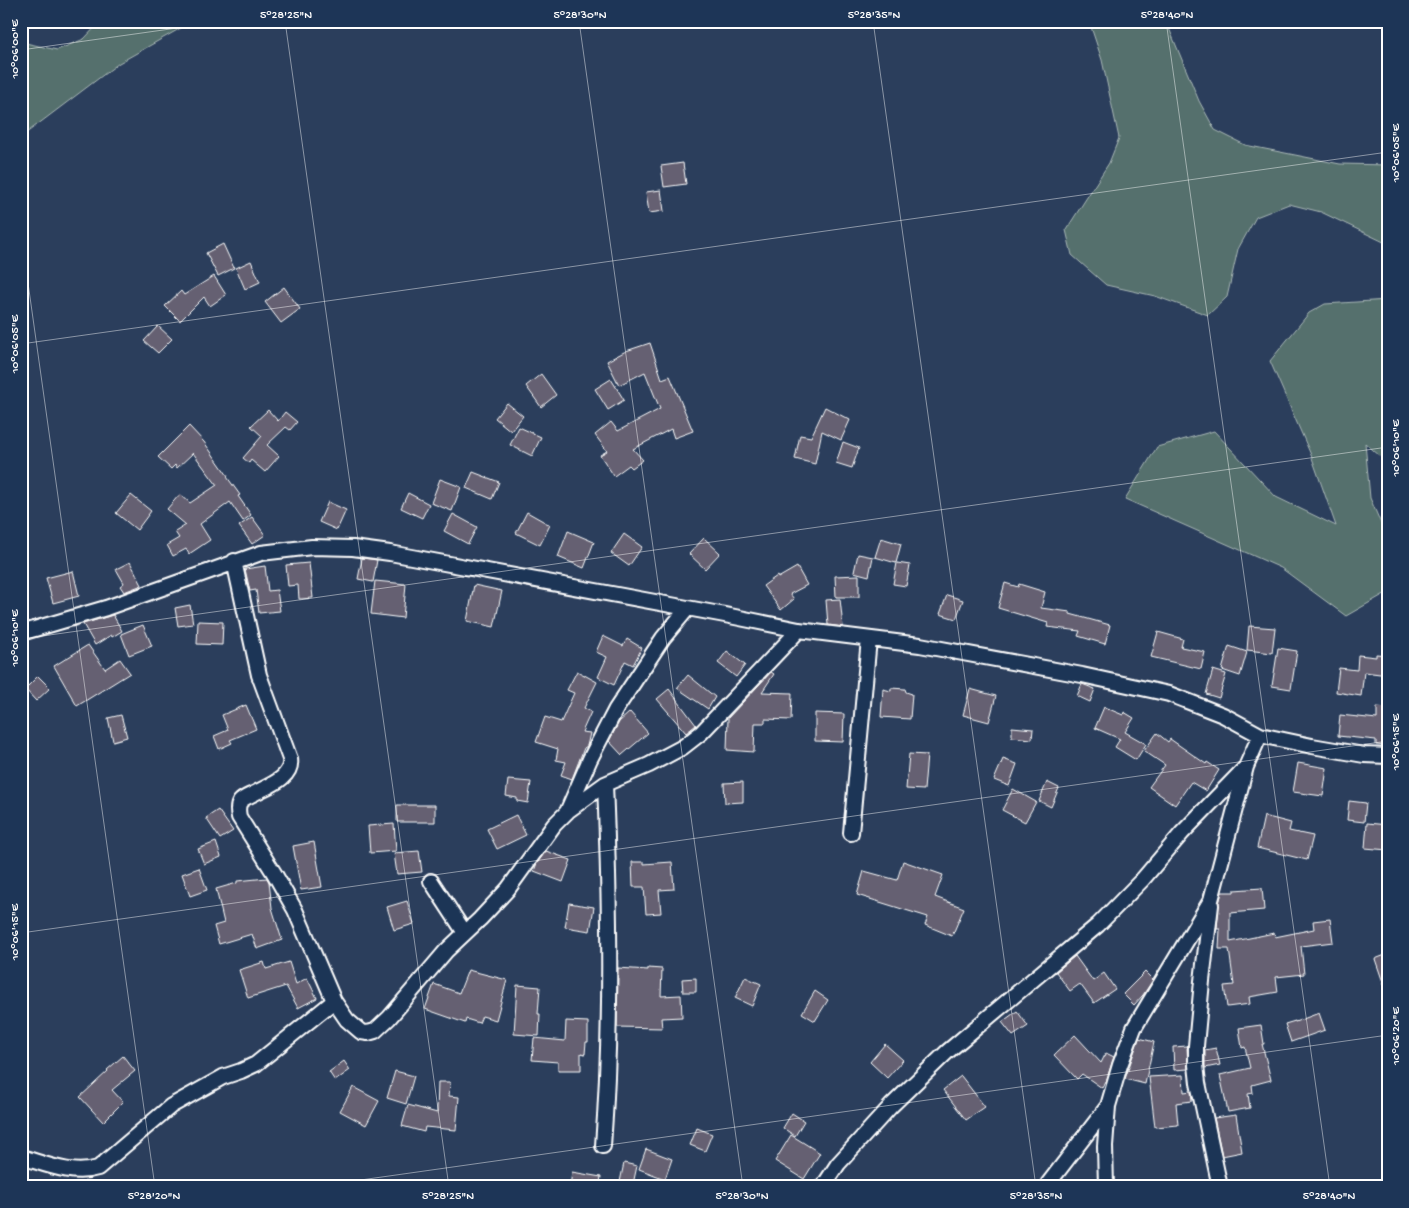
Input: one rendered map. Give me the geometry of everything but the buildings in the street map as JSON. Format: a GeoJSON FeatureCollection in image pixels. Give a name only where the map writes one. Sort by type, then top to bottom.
{"type":"FeatureCollection","features":[{"type":"Feature","properties":{"kind":"street"},"geometry":{"type":"LineString","coordinates":[[21,634],[106,608],[261,553],[312,547],[353,548],[390,553],[799,630],[920,645],[1082,675],[1169,694],[1223,715],[1260,734],[1364,755],[1388,756]]}},
{"type":"Feature","properties":{"kind":"street"},"geometry":{"type":"LineString","coordinates":[[234,561],[259,675],[291,766],[288,773],[275,782],[241,800],[238,807],[239,817],[295,910],[334,1001],[347,1020],[361,1032],[368,1033],[376,1031],[389,1018],[446,951],[508,889],[554,825],[567,812],[605,784],[674,752],[700,733],[799,630]]}},
{"type":"Feature","properties":{"kind":"street"},"geometry":{"type":"LineString","coordinates":[[567,812],[590,758],[616,709],[663,638],[688,608]]}},
{"type":"Feature","properties":{"kind":"street"},"geometry":{"type":"LineString","coordinates":[[851,833],[869,639]]}},
{"type":"Feature","properties":{"kind":"street"},"geometry":{"type":"LineString","coordinates":[[1220,1187],[1198,1083],[1196,1046],[1211,900],[1246,767],[1260,734]]}},
{"type":"Feature","properties":{"kind":"street"},"geometry":{"type":"LineString","coordinates":[[823,1187],[838,1164],[891,1106],[948,1052],[1098,925],[1143,879],[1182,833],[1246,767]]}},
{"type":"Feature","properties":{"kind":"street"},"geometry":{"type":"LineString","coordinates":[[603,1146],[607,1094],[610,987],[605,784]]}},
{"type":"Feature","properties":{"kind":"street"},"geometry":{"type":"LineString","coordinates":[[431,881],[465,933]]}},
{"type":"Feature","properties":{"kind":"street"},"geometry":{"type":"LineString","coordinates":[[1106,1187],[1104,1146],[1108,1106],[1120,1065],[1134,1028],[1211,900]]}},
{"type":"Feature","properties":{"kind":"street"},"geometry":{"type":"LineString","coordinates":[[21,1157],[74,1171],[87,1171],[98,1168],[171,1106],[223,1077],[241,1072],[256,1064],[334,1001]]}},
{"type":"Feature","properties":{"kind":"street"},"geometry":{"type":"LineString","coordinates":[[1048,1184],[1108,1106]]}},
{"type":"Feature","properties":{"kind":"green space"},"geometry":{"type":"Polygon","coordinates":[[[101,21],[199,21],[188,24],[119,63],[21,137],[21,42],[57,50],[84,39],[101,21]]]}},
{"type":"Feature","properties":{"kind":"green space"},"geometry":{"type":"Polygon","coordinates":[[[1089,21],[1166,21],[1199,101],[1215,130],[1245,145],[1340,164],[1388,165],[1388,244],[1321,212],[1289,204],[1256,217],[1238,249],[1227,297],[1208,315],[1155,296],[1106,285],[1072,255],[1066,230],[1109,163],[1119,138],[1102,60],[1089,21]]]}},
{"type":"Feature","properties":{"kind":"green space"},"geometry":{"type":"Polygon","coordinates":[[[1388,300],[1388,463],[1365,443],[1370,498],[1388,540],[1388,592],[1346,616],[1281,568],[1125,499],[1157,447],[1214,431],[1276,497],[1336,526],[1311,455],[1270,361],[1309,313],[1325,304],[1388,300]]]}}]}
